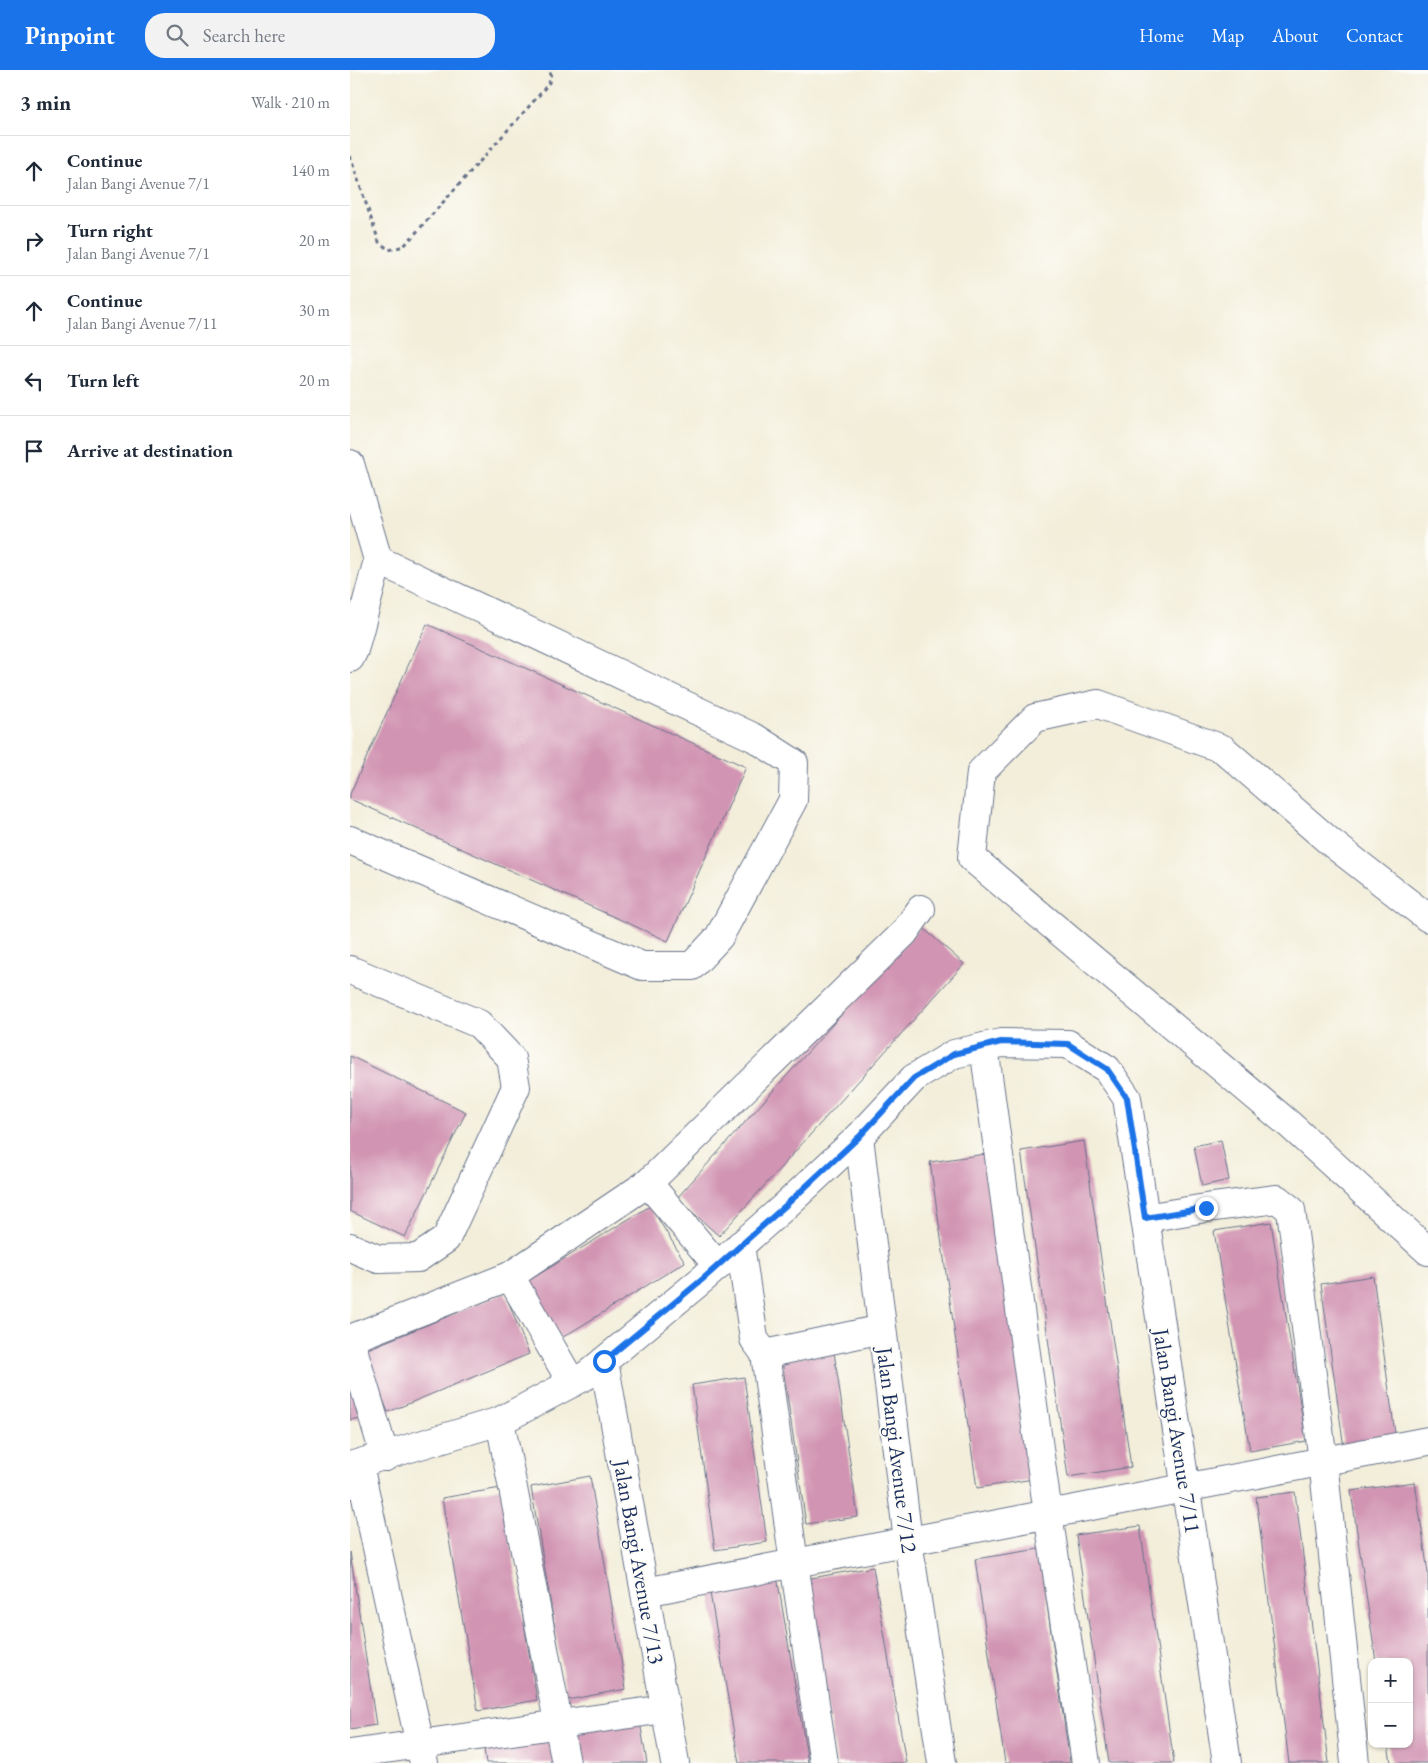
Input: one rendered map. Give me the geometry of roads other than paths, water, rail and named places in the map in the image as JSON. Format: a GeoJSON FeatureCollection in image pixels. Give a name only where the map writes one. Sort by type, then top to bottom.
{"type":"FeatureCollection","features":[{"type":"Feature","properties":{"kind":"street"},"geometry":{"type":"LineString","coordinates":[[350,464],[378,560],[354,650],[350,658]]}},
{"type":"Feature","properties":{"kind":"street"},"geometry":{"type":"LineString","coordinates":[[350,840],[642,966],[692,966],[719,937],[793,800],[794,763],[754,738],[378,560]]}},
{"type":"Feature","properties":{"kind":"street"},"geometry":{"type":"LineString","coordinates":[[1428,918],[1328,841],[1223,749],[1098,704],[1035,718],[981,772],[972,858],[1290,1125],[1428,1251]]}},
{"type":"Feature","properties":{"kind":"street"},"geometry":{"type":"LineString","coordinates":[[385,1457],[350,1339],[510,1276],[648,1183],[904,933],[921,909]]}},
{"type":"Feature","properties":{"kind":"street"},"geometry":{"type":"LineString","coordinates":[[350,970],[479,1024],[511,1058],[516,1087],[446,1239],[418,1258],[378,1259],[350,1247]]}},
{"type":"Feature","properties":{"kind":"street","name":"Jalan Bangi Avenue 7/11"},"geometry":{"type":"LineString","coordinates":[[984,1047],[1001,1042],[1068,1044],[1107,1069],[1127,1098],[1227,1763]]}},
{"type":"Feature","properties":{"kind":"street"},"geometry":{"type":"LineString","coordinates":[[422,1753],[354,1466],[500,1421],[587,1375],[718,1266],[785,1206],[859,1137],[914,1078],[954,1054],[984,1047],[1048,1514],[1086,1763]]}},
{"type":"Feature","properties":{"kind":"street","name":"Jalan Bangi Avenue 7/12"},"geometry":{"type":"LineString","coordinates":[[859,1137],[908,1542],[942,1763]]}},
{"type":"Feature","properties":{"kind":"street"},"geometry":{"type":"LineString","coordinates":[[648,1183],[718,1266]]}},
{"type":"Feature","properties":{"kind":"street"},"geometry":{"type":"LineString","coordinates":[[1145,1218],[1277,1198],[1291,1210],[1323,1461],[1355,1763]]}},
{"type":"Feature","properties":{"kind":"street"},"geometry":{"type":"LineString","coordinates":[[740,1245],[754,1338],[765,1354],[824,1763]]}},
{"type":"Feature","properties":{"kind":"street"},"geometry":{"type":"LineString","coordinates":[[510,1276],[572,1383]]}},
{"type":"Feature","properties":{"kind":"street"},"geometry":{"type":"LineString","coordinates":[[765,1354],[882,1329]]}},
{"type":"Feature","properties":{"kind":"street","name":"Jalan Bangi Avenue 7/13"},"geometry":{"type":"LineString","coordinates":[[604,1361],[675,1763]]}},
{"type":"Feature","properties":{"kind":"street"},"geometry":{"type":"LineString","coordinates":[[500,1421],[566,1763]]}},
{"type":"Feature","properties":{"kind":"street"},"geometry":{"type":"LineString","coordinates":[[644,1592],[1428,1441]]}},
{"type":"Feature","properties":{"kind":"street"},"geometry":{"type":"LineString","coordinates":[[350,1754],[422,1753],[559,1724],[665,1709]]}}]}
